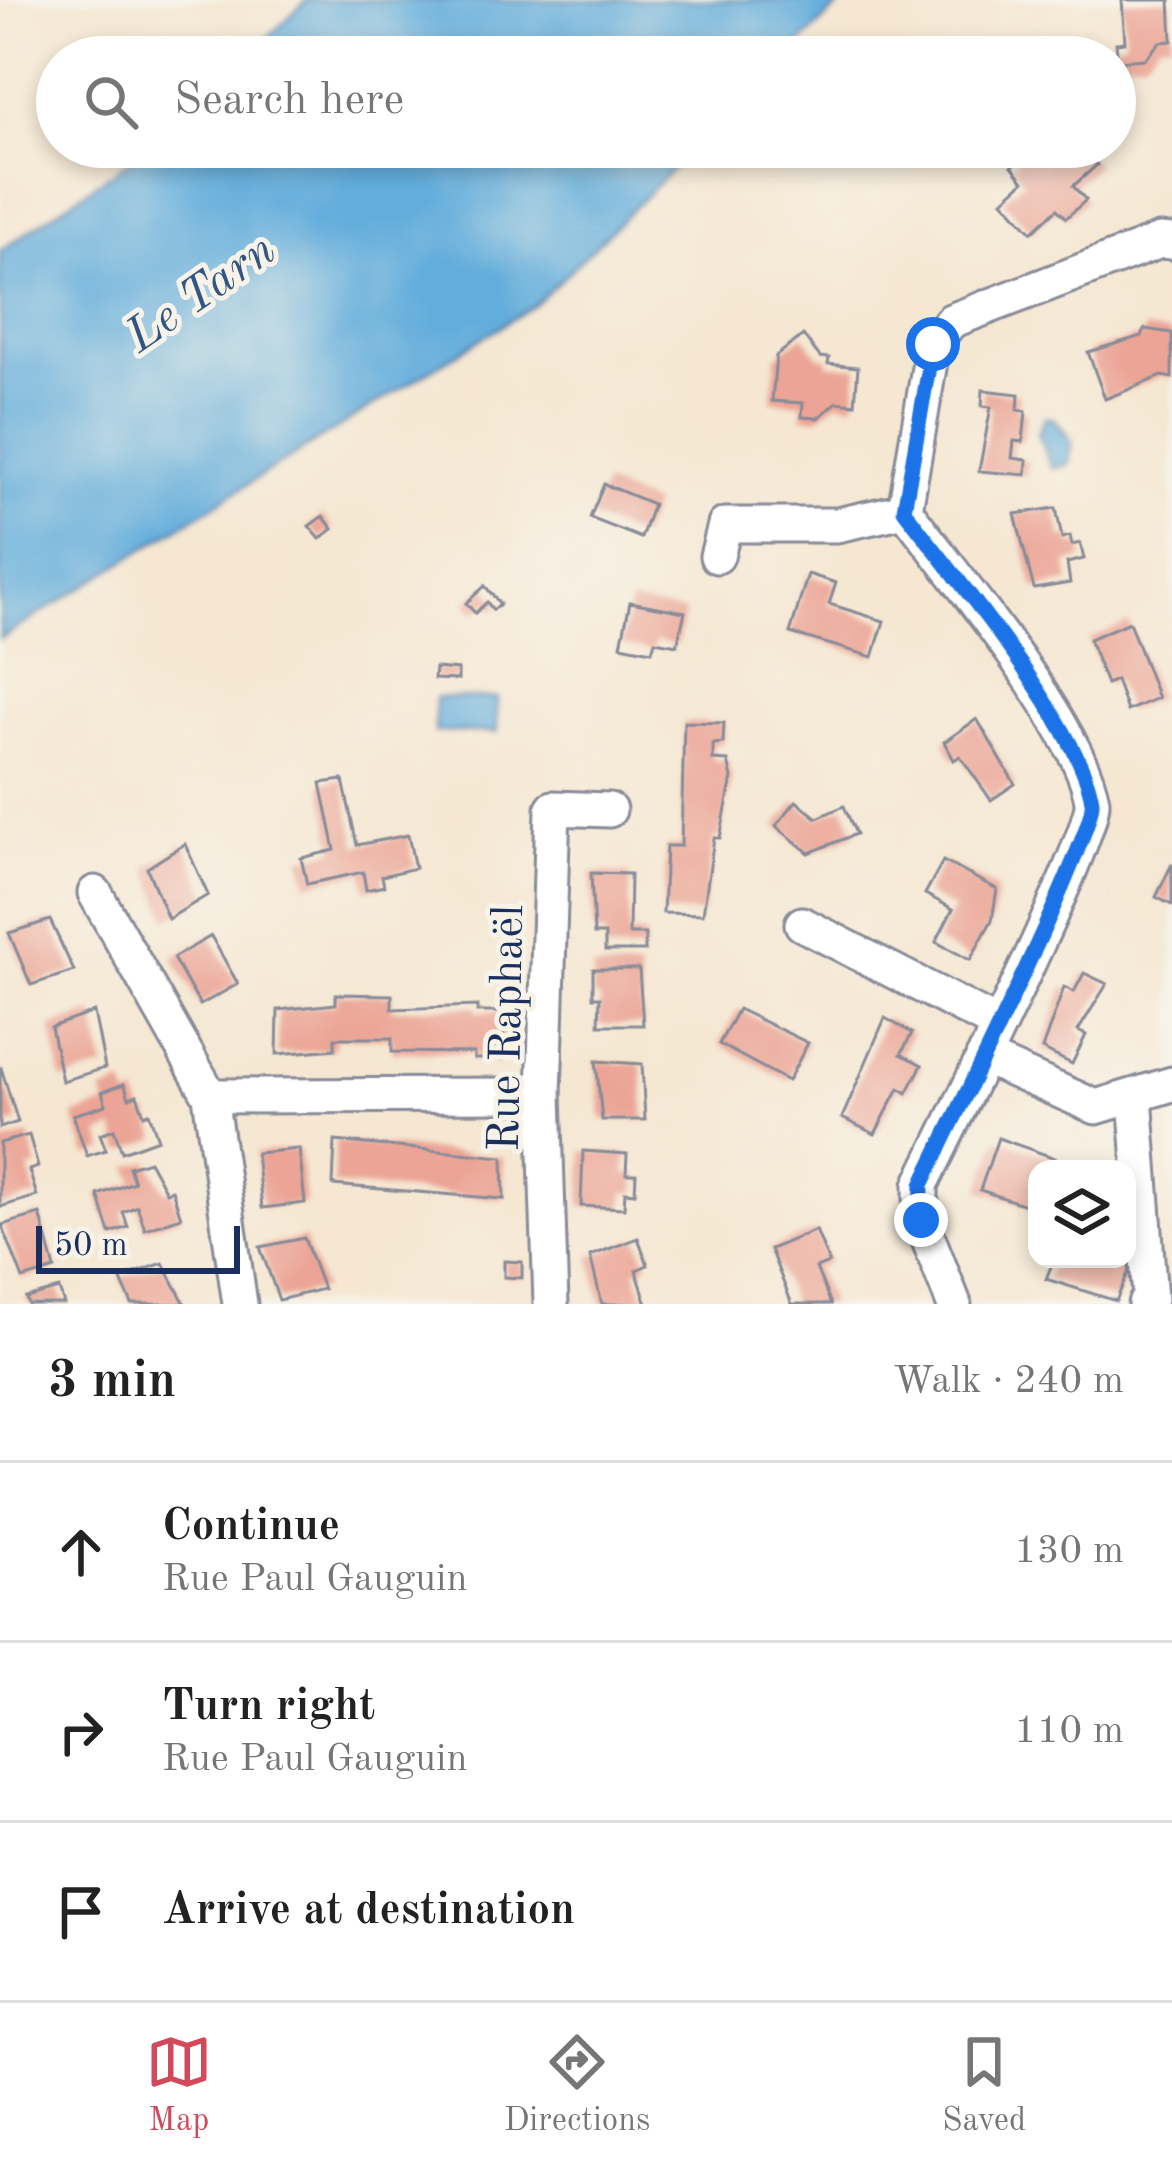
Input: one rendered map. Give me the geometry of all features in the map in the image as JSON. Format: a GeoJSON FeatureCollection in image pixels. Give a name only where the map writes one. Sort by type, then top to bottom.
{"type":"FeatureCollection","features":[{"type":"Feature","properties":{"kind":"street"},"geometry":{"type":"LineString","coordinates":[[954,1304],[921,1220],[922,1185],[1094,807],[1082,763],[1007,648],[904,510],[933,344],[951,321],[1160,241],[1172,242]]}},
{"type":"Feature","properties":{"kind":"street"},"geometry":{"type":"LineString","coordinates":[[717,556],[725,525],[837,525],[904,510]]}},
{"type":"Feature","properties":{"kind":"street","name":"Rue Raphaël"},"geometry":{"type":"LineString","coordinates":[[548,1300],[544,1095],[554,808],[609,810]]}},
{"type":"Feature","properties":{"kind":"street"},"geometry":{"type":"LineString","coordinates":[[95,893],[210,1096],[240,1304]]}},
{"type":"Feature","properties":{"kind":"street"},"geometry":{"type":"LineString","coordinates":[[802,924],[998,1025]]}},
{"type":"Feature","properties":{"kind":"street"},"geometry":{"type":"LineString","coordinates":[[983,1057],[1096,1108],[1172,1084]]}},
{"type":"Feature","properties":{"kind":"street"},"geometry":{"type":"LineString","coordinates":[[210,1096],[544,1095]]}},
{"type":"Feature","properties":{"kind":"street"},"geometry":{"type":"LineString","coordinates":[[1135,1096],[1150,1299],[1145,1304]]}},
{"type":"Feature","properties":{"kind":"water"},"geometry":{"type":"Polygon","coordinates":[[[307,0],[845,0],[808,36],[269,36],[307,0]]]}},
{"type":"Feature","properties":{"kind":"water","name":"Le Tarn"},"geometry":{"type":"Polygon","coordinates":[[[119,168],[674,168],[536,304],[0,639],[0,251],[119,168]]]}},
{"type":"Feature","properties":{"kind":"water"},"geometry":{"type":"Polygon","coordinates":[[[1045,417],[1055,419],[1072,442],[1069,464],[1052,468],[1037,433],[1045,417]]]}},
{"type":"Feature","properties":{"kind":"water"},"geometry":{"type":"Polygon","coordinates":[[[435,698],[497,698],[497,732],[435,732],[435,698]]]}},
{"type":"Feature","properties":{"kind":"building"},"geometry":{"type":"Polygon","coordinates":[[[1122,0],[1170,0],[1172,41],[1160,42],[1145,59],[1136,60],[1136,36],[1125,36],[1122,0]]]}},
{"type":"Feature","properties":{"kind":"building"},"geometry":{"type":"Polygon","coordinates":[[[1014,168],[1094,168],[1073,186],[1086,200],[1066,218],[1057,209],[1032,232],[1003,200],[1024,181],[1014,168]]]}},
{"type":"Feature","properties":{"kind":"building"},"geometry":{"type":"Polygon","coordinates":[[[1145,329],[1172,333],[1172,378],[1162,376],[1105,399],[1088,352],[1142,336],[1145,329]]]}},
{"type":"Feature","properties":{"kind":"building"},"geometry":{"type":"Polygon","coordinates":[[[803,335],[820,357],[829,358],[828,364],[858,367],[855,404],[837,402],[818,418],[802,417],[803,403],[772,401],[776,356],[803,335]]]}},
{"type":"Feature","properties":{"kind":"building"},"geometry":{"type":"Polygon","coordinates":[[[983,390],[1019,394],[1018,410],[1026,411],[1023,442],[1014,441],[1012,458],[1027,460],[1026,475],[979,471],[991,407],[982,406],[983,390]]]}},
{"type":"Feature","properties":{"kind":"building"},"geometry":{"type":"Polygon","coordinates":[[[604,484],[653,504],[641,538],[590,518],[604,484]]]}},
{"type":"Feature","properties":{"kind":"building"},"geometry":{"type":"Polygon","coordinates":[[[1056,508],[1062,538],[1070,536],[1072,545],[1080,543],[1084,559],[1067,563],[1070,583],[1034,589],[1015,514],[1056,508]]]}},
{"type":"Feature","properties":{"kind":"building"},"geometry":{"type":"Polygon","coordinates":[[[323,516],[333,529],[320,539],[309,526],[323,516]]]}},
{"type":"Feature","properties":{"kind":"building"},"geometry":{"type":"Polygon","coordinates":[[[808,574],[836,583],[829,604],[884,621],[873,657],[790,633],[808,574]]]}},
{"type":"Feature","properties":{"kind":"building"},"geometry":{"type":"Polygon","coordinates":[[[485,586],[500,604],[493,610],[487,602],[475,613],[466,603],[485,586]]]}},
{"type":"Feature","properties":{"kind":"building"},"geometry":{"type":"Polygon","coordinates":[[[630,602],[685,612],[677,645],[655,641],[652,651],[621,645],[630,602]]]}},
{"type":"Feature","properties":{"kind":"building"},"geometry":{"type":"Polygon","coordinates":[[[1129,622],[1158,698],[1127,711],[1116,680],[1106,684],[1089,639],[1129,622]]]}},
{"type":"Feature","properties":{"kind":"building"},"geometry":{"type":"Polygon","coordinates":[[[435,668],[458,670],[458,680],[434,679],[435,668]]]}},
{"type":"Feature","properties":{"kind":"building"},"geometry":{"type":"Polygon","coordinates":[[[977,719],[1015,784],[991,800],[960,756],[954,760],[944,742],[977,719]]]}},
{"type":"Feature","properties":{"kind":"building"},"geometry":{"type":"Polygon","coordinates":[[[684,722],[724,723],[723,743],[713,744],[713,760],[728,761],[732,778],[720,838],[714,838],[703,914],[663,913],[666,846],[681,846],[684,722]]]}},
{"type":"Feature","properties":{"kind":"building"},"geometry":{"type":"Polygon","coordinates":[[[343,780],[357,845],[408,835],[415,868],[382,876],[384,886],[366,890],[363,872],[307,884],[301,858],[335,850],[321,783],[343,780]]]}},
{"type":"Feature","properties":{"kind":"building"},"geometry":{"type":"Polygon","coordinates":[[[796,801],[817,818],[844,806],[856,834],[809,853],[776,826],[796,801]]]}},
{"type":"Feature","properties":{"kind":"building"},"geometry":{"type":"Polygon","coordinates":[[[185,844],[208,895],[168,919],[147,868],[185,844]]]}},
{"type":"Feature","properties":{"kind":"building"},"geometry":{"type":"Polygon","coordinates":[[[943,861],[997,889],[992,920],[970,960],[936,942],[953,909],[925,894],[943,861]]]}},
{"type":"Feature","properties":{"kind":"building"},"geometry":{"type":"Polygon","coordinates":[[[1172,864],[1172,905],[1156,897],[1172,864]]]}},
{"type":"Feature","properties":{"kind":"building"},"geometry":{"type":"Polygon","coordinates":[[[591,873],[630,874],[629,934],[645,934],[645,951],[605,951],[605,934],[594,934],[591,873]]]}},
{"type":"Feature","properties":{"kind":"building"},"geometry":{"type":"Polygon","coordinates":[[[50,920],[74,971],[31,985],[9,933],[50,920]]]}},
{"type":"Feature","properties":{"kind":"building"},"geometry":{"type":"Polygon","coordinates":[[[211,936],[238,984],[200,1005],[173,958],[211,936]]]}},
{"type":"Feature","properties":{"kind":"building"},"geometry":{"type":"Polygon","coordinates":[[[593,969],[639,969],[643,1025],[599,1025],[600,997],[593,997],[593,969]]]}},
{"type":"Feature","properties":{"kind":"building"},"geometry":{"type":"Polygon","coordinates":[[[1084,973],[1107,984],[1078,1031],[1086,1035],[1072,1064],[1042,1049],[1064,987],[1074,992],[1084,973]]]}},
{"type":"Feature","properties":{"kind":"building"},"geometry":{"type":"Polygon","coordinates":[[[336,994],[392,995],[392,1009],[477,1006],[477,1012],[503,1012],[504,1059],[474,1059],[474,1053],[392,1052],[392,1038],[335,1038],[335,1049],[277,1054],[278,1010],[336,1004],[336,994]]]}},
{"type":"Feature","properties":{"kind":"building"},"geometry":{"type":"Polygon","coordinates":[[[738,1009],[808,1043],[788,1081],[719,1044],[738,1009]]]}},
{"type":"Feature","properties":{"kind":"building"},"geometry":{"type":"Polygon","coordinates":[[[94,1012],[105,1068],[62,1081],[51,1027],[94,1012]]]}},
{"type":"Feature","properties":{"kind":"building"},"geometry":{"type":"Polygon","coordinates":[[[885,1018],[912,1033],[901,1054],[922,1065],[907,1093],[899,1088],[875,1134],[842,1118],[885,1018]]]}},
{"type":"Feature","properties":{"kind":"building"},"geometry":{"type":"Polygon","coordinates":[[[596,1061],[642,1064],[645,1120],[602,1120],[596,1061]]]}},
{"type":"Feature","properties":{"kind":"building"},"geometry":{"type":"Polygon","coordinates":[[[0,1069],[18,1122],[0,1128],[0,1069]]]}},
{"type":"Feature","properties":{"kind":"building"},"geometry":{"type":"Polygon","coordinates":[[[124,1084],[129,1098],[137,1095],[144,1115],[149,1113],[158,1139],[122,1152],[114,1129],[100,1134],[106,1150],[87,1156],[73,1115],[106,1105],[102,1092],[124,1084]]]}},
{"type":"Feature","properties":{"kind":"building"},"geometry":{"type":"Polygon","coordinates":[[[29,1135],[38,1167],[29,1170],[37,1196],[0,1207],[0,1143],[29,1135]]]}},
{"type":"Feature","properties":{"kind":"building"},"geometry":{"type":"Polygon","coordinates":[[[998,1138],[1055,1158],[1028,1160],[1028,1206],[980,1190],[998,1138]]]}},
{"type":"Feature","properties":{"kind":"building"},"geometry":{"type":"Polygon","coordinates":[[[335,1141],[503,1157],[504,1199],[333,1185],[335,1141]]]}},
{"type":"Feature","properties":{"kind":"building"},"geometry":{"type":"Polygon","coordinates":[[[299,1149],[305,1203],[262,1208],[256,1153],[299,1149]]]}},
{"type":"Feature","properties":{"kind":"building"},"geometry":{"type":"Polygon","coordinates":[[[583,1151],[627,1154],[626,1174],[636,1174],[635,1193],[625,1192],[624,1208],[581,1206],[583,1151]]]}},
{"type":"Feature","properties":{"kind":"building"},"geometry":{"type":"Polygon","coordinates":[[[149,1161],[166,1192],[172,1190],[181,1217],[145,1229],[137,1206],[123,1212],[128,1227],[110,1233],[98,1195],[134,1182],[129,1167],[149,1161]]]}},
{"type":"Feature","properties":{"kind":"building"},"geometry":{"type":"Polygon","coordinates":[[[40,1214],[55,1269],[23,1279],[2,1225],[40,1214]]]}},
{"type":"Feature","properties":{"kind":"building"},"geometry":{"type":"Polygon","coordinates":[[[816,1230],[829,1263],[816,1268],[831,1304],[792,1304],[770,1249],[816,1230]]]}},
{"type":"Feature","properties":{"kind":"building"},"geometry":{"type":"Polygon","coordinates":[[[304,1238],[323,1289],[279,1300],[260,1247],[304,1238]]]}},
{"type":"Feature","properties":{"kind":"building"},"geometry":{"type":"Polygon","coordinates":[[[638,1238],[648,1265],[636,1270],[647,1304],[602,1304],[590,1256],[638,1238]]]}},
{"type":"Feature","properties":{"kind":"building"},"geometry":{"type":"Polygon","coordinates":[[[504,1261],[522,1262],[522,1278],[504,1277],[504,1261]]]}},
{"type":"Feature","properties":{"kind":"building"},"geometry":{"type":"Polygon","coordinates":[[[163,1263],[185,1304],[132,1304],[120,1278],[163,1263]]]}},
{"type":"Feature","properties":{"kind":"building"},"geometry":{"type":"Polygon","coordinates":[[[1050,1268],[1130,1268],[1116,1301],[1046,1279],[1050,1268]]]}},
{"type":"Feature","properties":{"kind":"building"},"geometry":{"type":"Polygon","coordinates":[[[59,1289],[64,1304],[28,1304],[26,1298],[59,1289]]]}},
{"type":"Feature","properties":{"kind":"route"},"geometry":{"type":"LineString","coordinates":[[921,1220],[922,1185],[1019,983],[1094,807],[1082,763],[1007,648],[904,510],[933,344]]}}]}
